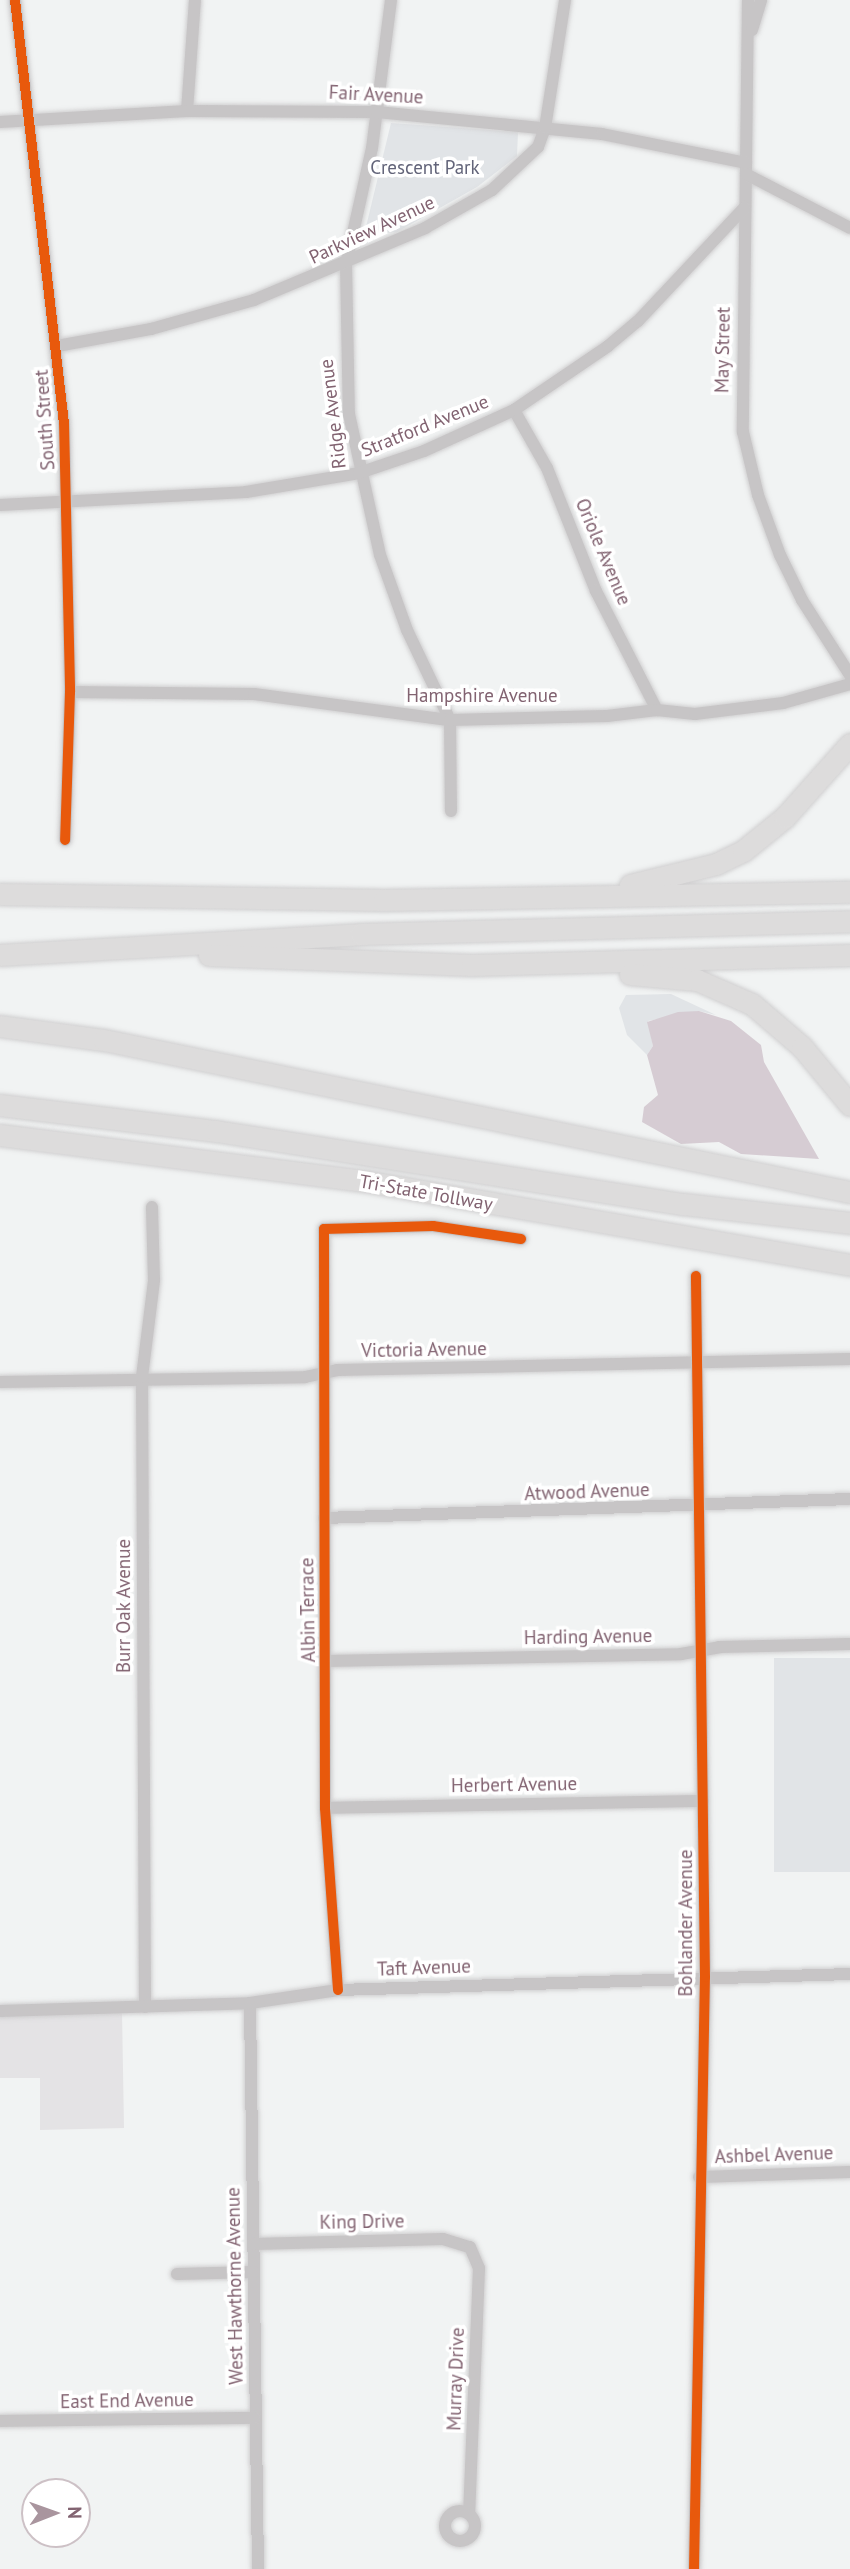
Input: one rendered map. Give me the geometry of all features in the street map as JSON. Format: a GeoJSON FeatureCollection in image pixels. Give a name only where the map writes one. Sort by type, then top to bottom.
{"type":"FeatureCollection","features":[{"type":"Feature","properties":{"kind":"highway"},"geometry":{"type":"LineString","coordinates":[[526,897],[650,882],[716,864],[765,836],[850,744]]}},
{"type":"Feature","properties":{"kind":"highway"},"geometry":{"type":"LineString","coordinates":[[0,894],[526,897],[850,891]]}},
{"type":"Feature","properties":{"kind":"highway"},"geometry":{"type":"LineString","coordinates":[[0,955],[361,934],[850,921]]}},
{"type":"Feature","properties":{"kind":"highway"},"geometry":{"type":"LineString","coordinates":[[169,947],[223,957],[472,965],[850,955]]}},
{"type":"Feature","properties":{"kind":"highway"},"geometry":{"type":"LineString","coordinates":[[472,965],[499,974],[676,976],[720,988],[778,1023],[850,1105]]}},
{"type":"Feature","properties":{"kind":"highway"},"geometry":{"type":"LineString","coordinates":[[0,1026],[118,1043],[850,1192]]}},
{"type":"Feature","properties":{"kind":"highway","name":"Tri-State Tollway"},"geometry":{"type":"LineString","coordinates":[[0,1105],[216,1131],[684,1205],[850,1223]]}},
{"type":"Feature","properties":{"kind":"highway","name":"Tri-State Tollway"},"geometry":{"type":"LineString","coordinates":[[0,1135],[365,1181],[850,1265]]}},
{"type":"Feature","properties":{"kind":"street","name":"South Street"},"geometry":{"type":"LineString","coordinates":[[15,0],[57,346],[68,501],[70,692],[65,840]]}},
{"type":"Feature","properties":{"kind":"street"},"geometry":{"type":"LineString","coordinates":[[187,111],[195,0]]}},
{"type":"Feature","properties":{"kind":"street","name":"Ridge Avenue"},"geometry":{"type":"LineString","coordinates":[[391,0],[377,113],[346,264],[345,355],[359,473],[388,580],[450,720],[451,811]]}},
{"type":"Feature","properties":{"kind":"street","name":"Parkview Avenue"},"geometry":{"type":"LineString","coordinates":[[57,346],[203,316],[346,264],[425,228],[492,190],[538,147],[545,128],[565,0]]}},
{"type":"Feature","properties":{"kind":"street","name":"May Street"},"geometry":{"type":"LineString","coordinates":[[748,0],[741,412],[749,464],[789,577],[850,675]]}},
{"type":"Feature","properties":{"kind":"street"},"geometry":{"type":"LineString","coordinates":[[749,41],[761,0]]}},
{"type":"Feature","properties":{"kind":"street","name":"Fair Avenue"},"geometry":{"type":"LineString","coordinates":[[0,122],[187,111],[377,113],[545,128],[628,139],[746,168],[850,228]]}},
{"type":"Feature","properties":{"kind":"street","name":"Stratford Avenue"},"geometry":{"type":"LineString","coordinates":[[0,505],[184,498],[359,473],[424,451],[514,410],[638,321],[745,207]]}},
{"type":"Feature","properties":{"kind":"street","name":"Oriole Avenue"},"geometry":{"type":"LineString","coordinates":[[514,410],[547,468],[596,591],[657,710]]}},
{"type":"Feature","properties":{"kind":"street","name":"Hampshire Avenue"},"geometry":{"type":"LineString","coordinates":[[70,692],[254,694],[450,720],[607,716],[657,710],[687,714],[735,710],[812,697],[850,684]]}},
{"type":"Feature","properties":{"kind":"street","name":"Burr Oak Avenue"},"geometry":{"type":"LineString","coordinates":[[145,2007],[142,1377],[154,1280],[152,1207]]}},
{"type":"Feature","properties":{"kind":"street","name":"Albin Terrace"},"geometry":{"type":"LineString","coordinates":[[338,1990],[325,1808],[324,1229],[433,1226],[521,1239]]}},
{"type":"Feature","properties":{"kind":"street","name":"Bohlander Avenue"},"geometry":{"type":"LineString","coordinates":[[694,2569],[699,2177],[705,1977],[696,1276]]}},
{"type":"Feature","properties":{"kind":"street","name":"Victoria Avenue"},"geometry":{"type":"LineString","coordinates":[[0,1382],[323,1375],[337,1370],[850,1359]]}},
{"type":"Feature","properties":{"kind":"street","name":"Atwood Avenue"},"geometry":{"type":"LineString","coordinates":[[324,1518],[850,1499]]}},
{"type":"Feature","properties":{"kind":"street","name":"Harding Avenue"},"geometry":{"type":"LineString","coordinates":[[326,1661],[700,1652],[719,1647],[850,1644]]}},
{"type":"Feature","properties":{"kind":"street","name":"Herbert Avenue"},"geometry":{"type":"LineString","coordinates":[[325,1808],[703,1801]]}},
{"type":"Feature","properties":{"kind":"street","name":"Taft Avenue"},"geometry":{"type":"LineString","coordinates":[[0,2011],[250,2003],[338,1990],[850,1974]]}},
{"type":"Feature","properties":{"kind":"street","name":"West Hawthorne Avenue"},"geometry":{"type":"LineString","coordinates":[[250,2003],[258,2569]]}},
{"type":"Feature","properties":{"kind":"street","name":"Ashbel Avenue"},"geometry":{"type":"LineString","coordinates":[[699,2177],[850,2172]]}},
{"type":"Feature","properties":{"kind":"street","name":"King Drive"},"geometry":{"type":"LineString","coordinates":[[254,2244],[443,2239],[470,2248]]}},
{"type":"Feature","properties":{"kind":"street","name":"Murray Drive"},"geometry":{"type":"LineString","coordinates":[[469,2514],[479,2267],[470,2248]]}},
{"type":"Feature","properties":{"kind":"street"},"geometry":{"type":"LineString","coordinates":[[177,2274],[254,2272]]}},
{"type":"Feature","properties":{"kind":"street","name":"East End Avenue"},"geometry":{"type":"LineString","coordinates":[[0,2421],[255,2418]]}},
{"type":"Feature","properties":{"kind":"shaded area"},"geometry":{"type":"Polygon","coordinates":[[[699,1011],[731,1021],[761,1045],[764,1062],[819,1159],[741,1154],[719,1142],[681,1144],[642,1122],[644,1107],[658,1095],[647,1055],[653,1046],[647,1022],[678,1012],[699,1011]]]}},
{"type":"Feature","properties":{"kind":"shaded area"},"geometry":{"type":"Polygon","coordinates":[[[122,2011],[124,2128],[40,2130],[40,2078],[0,2078],[0,2014],[122,2011]]]}},
{"type":"Feature","properties":{"kind":"green space","name":"Crescent Park"},"geometry":{"type":"Polygon","coordinates":[[[391,123],[518,132],[517,156],[477,187],[397,232],[364,235],[391,123]]]}},
{"type":"Feature","properties":{"kind":"green space"},"geometry":{"type":"Polygon","coordinates":[[[671,994],[716,1015],[699,1011],[648,1021],[653,1046],[647,1055],[627,1035],[619,1008],[626,995],[671,994]]]}},
{"type":"Feature","properties":{"kind":"green space"},"geometry":{"type":"Polygon","coordinates":[[[774,1658],[850,1658],[850,1872],[774,1872],[774,1658]]]}},
{"type":"Feature","properties":{"kind":"cycle path"},"geometry":{"type":"LineString","coordinates":[[15,0],[64,422],[70,692],[65,840]]}},
{"type":"Feature","properties":{"kind":"cycle path"},"geometry":{"type":"LineString","coordinates":[[338,1990],[325,1808],[324,1229],[433,1226],[521,1239]]}},
{"type":"Feature","properties":{"kind":"cycle path"},"geometry":{"type":"LineString","coordinates":[[694,2569],[705,1977],[696,1276]]}}]}
